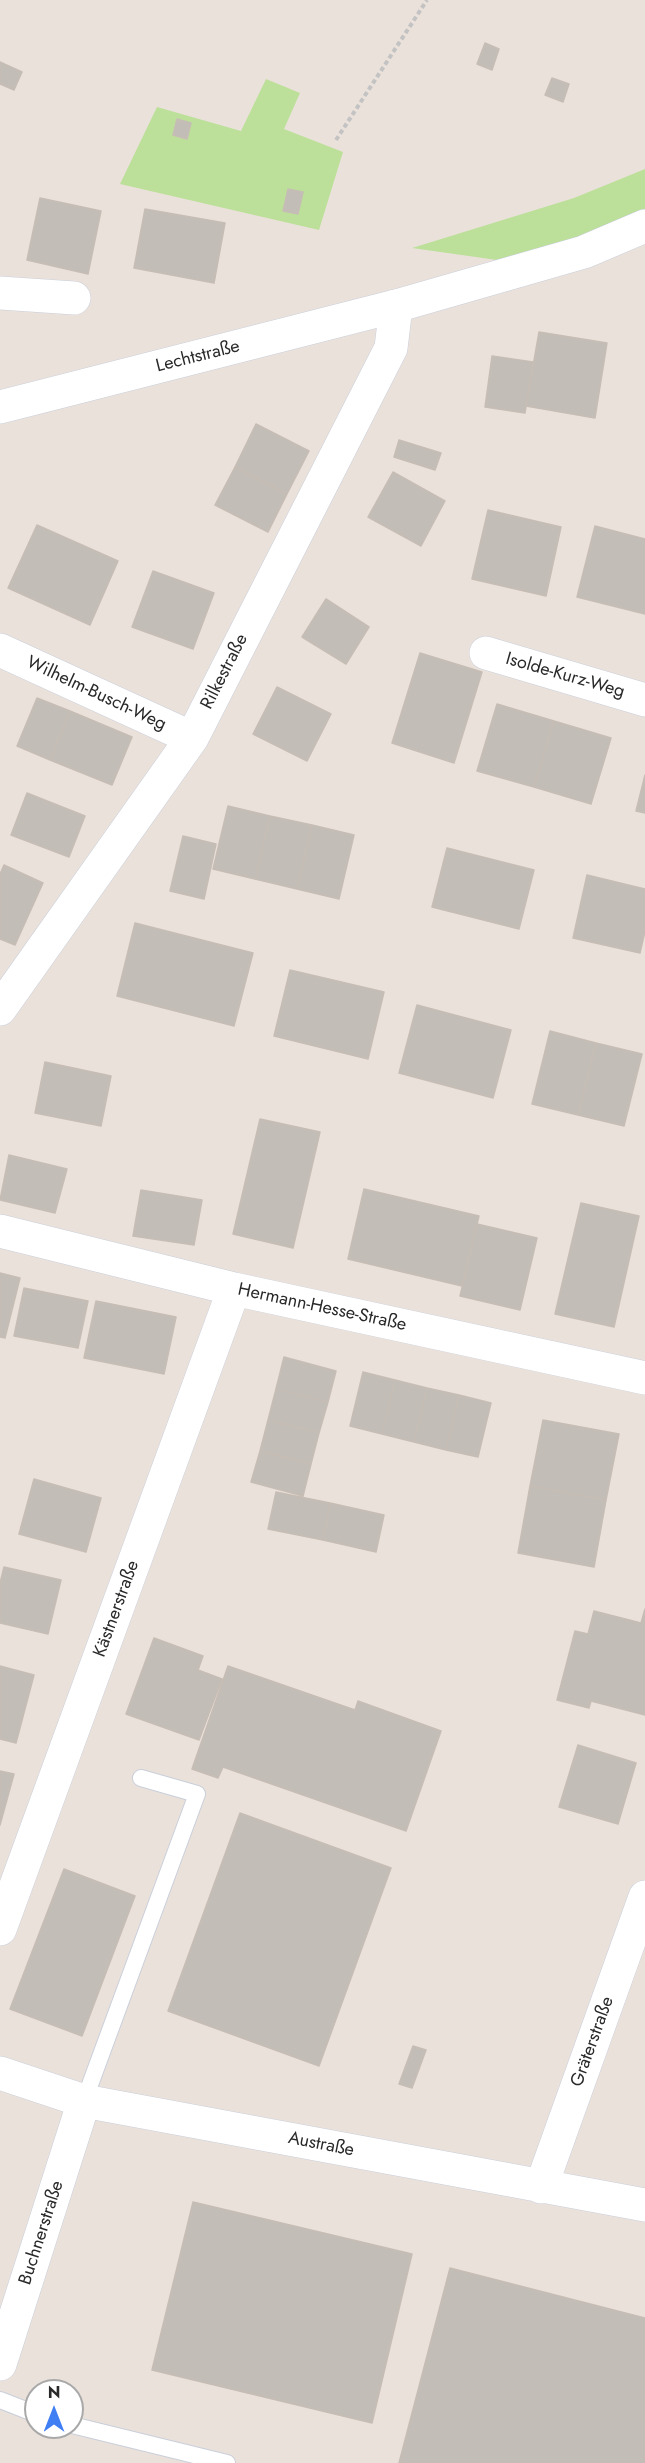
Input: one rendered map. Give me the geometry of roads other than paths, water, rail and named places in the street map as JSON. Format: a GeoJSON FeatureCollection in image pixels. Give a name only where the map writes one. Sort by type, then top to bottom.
{"type":"FeatureCollection","features":[{"type":"Feature","properties":{"kind":"street","name":"Lechtstraße"},"geometry":{"type":"LineString","coordinates":[[0,407],[396,306],[584,252],[645,226]]}},
{"type":"Feature","properties":{"kind":"street"},"geometry":{"type":"LineString","coordinates":[[0,293],[74,298]]}},
{"type":"Feature","properties":{"kind":"street","name":"Rilkestraße"},"geometry":{"type":"LineString","coordinates":[[0,1009],[192,738],[391,348],[396,306]]}},
{"type":"Feature","properties":{"kind":"street","name":"Wilhelm-Busch-Weg"},"geometry":{"type":"LineString","coordinates":[[0,650],[192,738]]}},
{"type":"Feature","properties":{"kind":"street","name":"Isolde-Kurz-Weg"},"geometry":{"type":"LineString","coordinates":[[486,653],[645,699]]}},
{"type":"Feature","properties":{"kind":"street","name":"Hermann-Hesse-Straße"},"geometry":{"type":"LineString","coordinates":[[0,1231],[234,1289],[645,1378]]}},
{"type":"Feature","properties":{"kind":"street","name":"Kästnerstraße"},"geometry":{"type":"LineString","coordinates":[[0,1929],[234,1289]]}},
{"type":"Feature","properties":{"kind":"street","name":"Gräterstraße"},"geometry":{"type":"LineString","coordinates":[[541,2187],[645,1897]]}},
{"type":"Feature","properties":{"kind":"street","name":"Austraße"},"geometry":{"type":"LineString","coordinates":[[0,2073],[84,2101],[645,2205]]}},
{"type":"Feature","properties":{"kind":"street","name":"Buchnerstraße"},"geometry":{"type":"LineString","coordinates":[[0,2364],[84,2101]]}},
{"type":"Feature","properties":{"kind":"lane"},"geometry":{"type":"LineString","coordinates":[[84,2101],[197,1794],[141,1778]]}},
{"type":"Feature","properties":{"kind":"lane"},"geometry":{"type":"LineString","coordinates":[[0,2400],[24,2409]]}},
{"type":"Feature","properties":{"kind":"lane"},"geometry":{"type":"LineString","coordinates":[[84,2428],[227,2463]]}}]}
